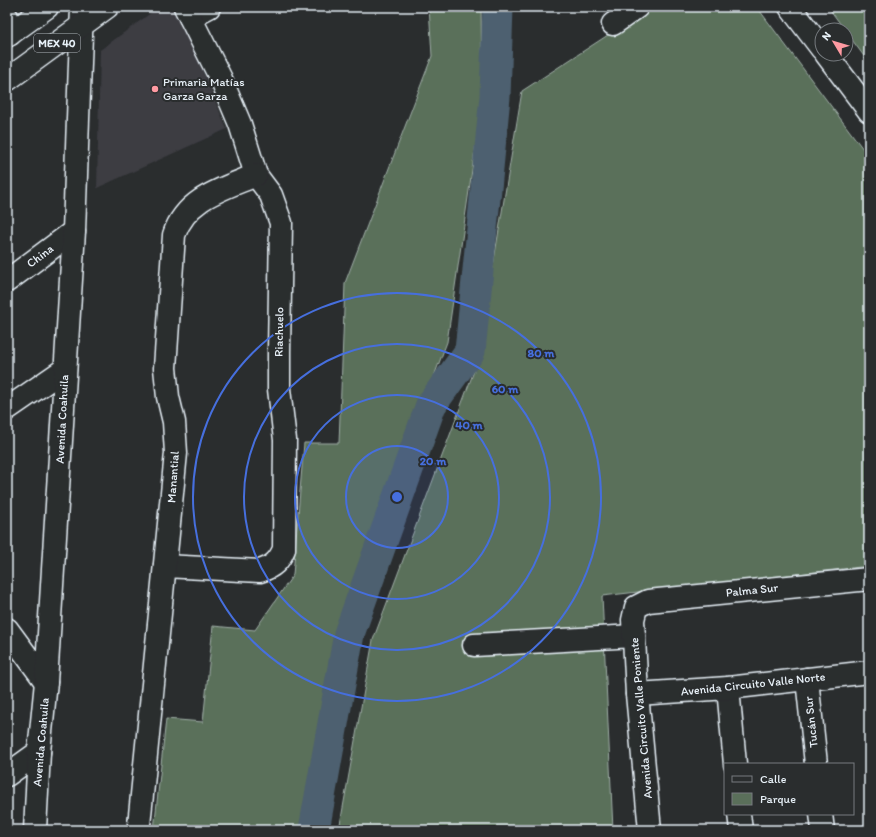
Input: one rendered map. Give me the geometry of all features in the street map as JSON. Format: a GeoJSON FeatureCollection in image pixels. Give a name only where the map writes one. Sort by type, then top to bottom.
{"type":"FeatureCollection","features":[{"type":"Feature","properties":{"kind":"street","name":"MEX 40"},"geometry":{"type":"LineString","coordinates":[[8,29],[47,7]]}},
{"type":"Feature","properties":{"kind":"street","name":"MEX 40"},"geometry":{"type":"LineString","coordinates":[[7,80],[81,16],[107,7]]}},
{"type":"Feature","properties":{"kind":"street"},"geometry":{"type":"LineString","coordinates":[[187,12],[209,7]]}},
{"type":"Feature","properties":{"kind":"street"},"geometry":{"type":"LineString","coordinates":[[613,24],[637,7]]}},
{"type":"Feature","properties":{"kind":"street"},"geometry":{"type":"LineString","coordinates":[[790,7],[814,38]]}},
{"type":"Feature","properties":{"kind":"street","name":"Riachuelo"},"geometry":{"type":"LineString","coordinates":[[165,566],[260,571],[275,564],[284,549],[285,440],[279,389],[281,223],[271,195],[256,175],[240,124],[221,79],[187,12]]}},
{"type":"Feature","properties":{"kind":"street","name":"Avenida Coahuila"},"geometry":{"type":"LineString","coordinates":[[36,830],[39,752],[46,682],[74,232],[81,16]]}},
{"type":"Feature","properties":{"kind":"street"},"geometry":{"type":"LineString","coordinates":[[832,62],[869,111]]}},
{"type":"Feature","properties":{"kind":"street","name":"Manantial"},"geometry":{"type":"LineString","coordinates":[[139,825],[176,453],[174,422],[168,398],[165,368],[174,235],[178,223],[187,210],[206,197],[256,175]]}},
{"type":"Feature","properties":{"kind":"street","name":"China"},"geometry":{"type":"LineString","coordinates":[[7,281],[74,232]]}},
{"type":"Feature","properties":{"kind":"street"},"geometry":{"type":"LineString","coordinates":[[7,409],[65,368]]}},
{"type":"Feature","properties":{"kind":"street","name":"Palma Sur"},"geometry":{"type":"LineString","coordinates":[[636,607],[648,601],[869,579]]}},
{"type":"Feature","properties":{"kind":"street","name":"Avenida Circuito Valle Poniente"},"geometry":{"type":"LineString","coordinates":[[636,607],[633,620],[647,827]]}},
{"type":"Feature","properties":{"kind":"street"},"geometry":{"type":"LineString","coordinates":[[7,629],[46,682]]}},
{"type":"Feature","properties":{"kind":"street"},"geometry":{"type":"LineString","coordinates":[[474,645],[634,636]]}},
{"type":"Feature","properties":{"kind":"street","name":"Avenida Circuito Valle Norte"},"geometry":{"type":"LineString","coordinates":[[637,694],[728,688],[869,672]]}},
{"type":"Feature","properties":{"kind":"street","name":"Tucán Sur"},"geometry":{"type":"LineString","coordinates":[[806,679],[816,763]]}},
{"type":"Feature","properties":{"kind":"street"},"geometry":{"type":"LineString","coordinates":[[728,688],[735,763]]}},
{"type":"Feature","properties":{"kind":"street"},"geometry":{"type":"LineString","coordinates":[[7,775],[39,752]]}},
{"type":"Feature","properties":{"kind":"street"},"geometry":{"type":"LineString","coordinates":[[740,815],[741,830]]}},
{"type":"Feature","properties":{"kind":"street"},"geometry":{"type":"LineString","coordinates":[[821,815],[823,830]]}},
{"type":"Feature","properties":{"kind":"shaded area","name":"Primaria Matías Garza Garza"},"geometry":{"type":"Polygon","coordinates":[[[159,7],[176,7],[227,129],[97,188],[100,50],[159,7]]]}},
{"type":"Feature","properties":{"kind":"green space"},"geometry":{"type":"Polygon","coordinates":[[[429,7],[481,7],[482,101],[447,342],[342,618],[303,830],[154,830],[166,719],[203,722],[213,626],[255,630],[293,575],[304,443],[339,443],[345,283],[432,56],[429,7]]]}},
{"type":"Feature","properties":{"kind":"green space"},"geometry":{"type":"Polygon","coordinates":[[[651,7],[757,7],[869,157],[869,566],[602,596],[613,830],[339,830],[373,640],[477,363],[522,91],[651,7]]]}},
{"type":"Feature","properties":{"kind":"green space"},"geometry":{"type":"Polygon","coordinates":[[[828,7],[869,7],[869,63],[854,43],[854,22],[839,22],[828,7]]]}},
{"type":"Feature","properties":{"kind":"waterway"},"geometry":{"type":"LineString","coordinates":[[314,830],[349,634],[431,405],[470,351],[495,97],[498,7]]}},
{"type":"Feature","properties":{"kind":"place","name":"Primaria Matías Garza Garza"},"geometry":{"type":"Point","coordinates":[155,89]}}]}
